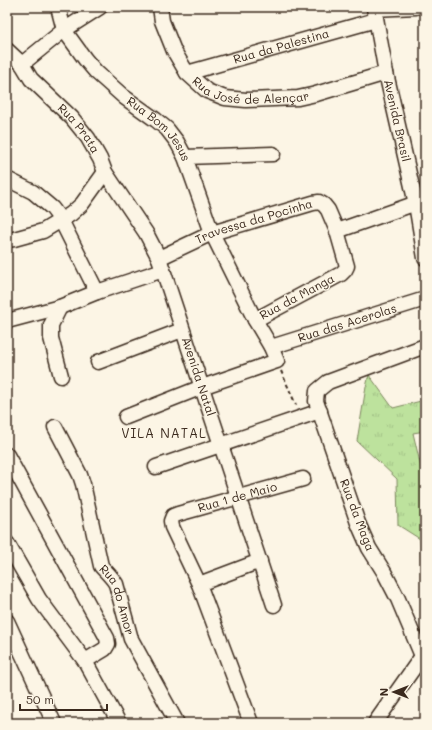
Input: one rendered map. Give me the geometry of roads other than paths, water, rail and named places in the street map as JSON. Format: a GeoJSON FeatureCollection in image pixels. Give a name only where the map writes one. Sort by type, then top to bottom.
{"type":"FeatureCollection","features":[{"type":"Feature","properties":{"kind":"street","name":"Rua Bom Jesus"},"geometry":{"type":"LineString","coordinates":[[58,7],[64,30],[96,72],[124,97],[156,120],[177,142],[185,157],[212,233],[255,320]]}},
{"type":"Feature","properties":{"kind":"street"},"geometry":{"type":"LineString","coordinates":[[22,64],[64,30],[100,7]]}},
{"type":"Feature","properties":{"kind":"street","name":"Rua José de Alençar"},"geometry":{"type":"LineString","coordinates":[[160,7],[162,21],[174,51],[187,73],[207,91],[225,98],[246,100],[298,98],[386,73]]}},
{"type":"Feature","properties":{"kind":"street","name":"Rua da Palestina"},"geometry":{"type":"LineString","coordinates":[[187,73],[375,12],[416,7]]}},
{"type":"Feature","properties":{"kind":"street","name":"Avenida Brasil"},"geometry":{"type":"LineString","coordinates":[[375,12],[386,73],[420,202],[425,258]]}},
{"type":"Feature","properties":{"kind":"street","name":"Rua Prata"},"geometry":{"type":"LineString","coordinates":[[7,50],[22,64],[31,79],[72,118],[88,138],[100,159],[105,172],[136,218]]}},
{"type":"Feature","properties":{"kind":"street"},"geometry":{"type":"LineString","coordinates":[[185,157],[273,154]]}},
{"type":"Feature","properties":{"kind":"street"},"geometry":{"type":"LineString","coordinates":[[7,240],[43,232],[71,214],[82,204],[105,172]]}},
{"type":"Feature","properties":{"kind":"street"},"geometry":{"type":"LineString","coordinates":[[7,179],[33,192],[52,208],[61,220],[97,292]]}},
{"type":"Feature","properties":{"kind":"street","name":"Travessa da Pocinha"},"geometry":{"type":"LineString","coordinates":[[7,320],[60,307],[97,292],[161,264],[212,233],[313,203],[319,202],[324,204],[337,231]]}},
{"type":"Feature","properties":{"kind":"street"},"geometry":{"type":"LineString","coordinates":[[337,231],[420,202]]}},
{"type":"Feature","properties":{"kind":"street","name":"Avenida Natal"},"geometry":{"type":"LineString","coordinates":[[136,218],[146,233],[161,264],[274,605]]}},
{"type":"Feature","properties":{"kind":"street","name":"Rua da Manga"},"geometry":{"type":"LineString","coordinates":[[255,320],[341,274],[345,270],[347,266],[337,231]]}},
{"type":"Feature","properties":{"kind":"street","name":"Rua das Acerolas"},"geometry":{"type":"LineString","coordinates":[[271,347],[425,299]]}},
{"type":"Feature","properties":{"kind":"street"},"geometry":{"type":"LineString","coordinates":[[60,307],[51,325],[51,338],[61,376]]}},
{"type":"Feature","properties":{"kind":"street"},"geometry":{"type":"LineString","coordinates":[[126,417],[202,387],[277,361],[271,347],[255,320]]}},
{"type":"Feature","properties":{"kind":"street"},"geometry":{"type":"LineString","coordinates":[[98,362],[182,330]]}},
{"type":"Feature","properties":{"kind":"street","name":"Rua da Maga"},"geometry":{"type":"LineString","coordinates":[[424,654],[398,599],[369,548],[358,523],[316,401],[317,390],[328,382],[425,346]]}},
{"type":"Feature","properties":{"kind":"street"},"geometry":{"type":"LineString","coordinates":[[156,467],[320,411]]}},
{"type":"Feature","properties":{"kind":"street","name":"Rua do Amor"},"geometry":{"type":"LineString","coordinates":[[54,427],[80,475],[101,566],[105,572],[112,577],[116,584],[132,639],[178,723]]}},
{"type":"Feature","properties":{"kind":"street"},"geometry":{"type":"LineString","coordinates":[[7,456],[107,638],[108,644],[105,649],[85,661]]}},
{"type":"Feature","properties":{"kind":"street","name":"Rua 1 de Maio"},"geometry":{"type":"LineString","coordinates":[[199,584],[172,527],[171,521],[173,516],[303,479]]}},
{"type":"Feature","properties":{"kind":"street"},"geometry":{"type":"LineString","coordinates":[[7,542],[39,599],[85,661],[119,723]]}},
{"type":"Feature","properties":{"kind":"street"},"geometry":{"type":"LineString","coordinates":[[251,723],[199,584],[260,561]]}},
{"type":"Feature","properties":{"kind":"street"},"geometry":{"type":"LineString","coordinates":[[7,621],[54,723]]}},
{"type":"Feature","properties":{"kind":"street"},"geometry":{"type":"LineString","coordinates":[[375,723],[424,654]]}},
{"type":"Feature","properties":{"kind":"district","name":"VILA NATAL"},"geometry":{"type":"Point","coordinates":[164,433]}}]}
